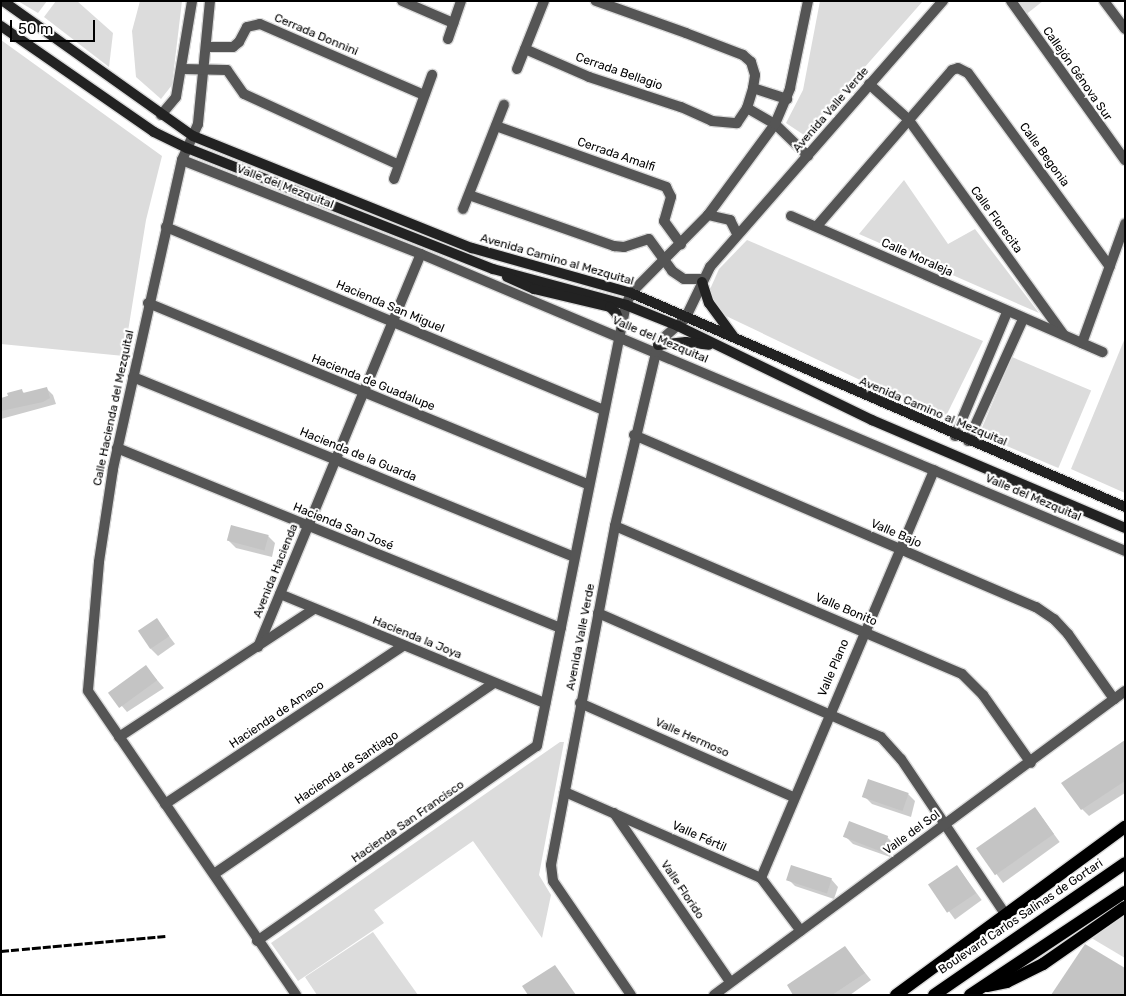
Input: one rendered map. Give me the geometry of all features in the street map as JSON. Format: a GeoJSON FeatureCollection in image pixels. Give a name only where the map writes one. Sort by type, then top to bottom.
{"type":"FeatureCollection","features":[{"type":"Feature","properties":{"kind":"main road","name":"Avenida Camino al Mezquital"},"geometry":{"type":"LineString","coordinates":[[3,1],[193,136],[472,248],[631,293],[955,436],[1125,507]]}},
{"type":"Feature","properties":{"kind":"main road","name":"Avenida Camino al Mezquital"},"geometry":{"type":"LineString","coordinates":[[1,26],[154,132],[187,148],[493,270],[626,305],[678,326],[826,399],[1125,528]]}},
{"type":"Feature","properties":{"kind":"main road"},"geometry":{"type":"LineString","coordinates":[[493,270],[534,289],[610,307],[616,313],[621,332]]}},
{"type":"Feature","properties":{"kind":"main road"},"geometry":{"type":"LineString","coordinates":[[703,280],[709,303],[735,338]]}},
{"type":"Feature","properties":{"kind":"main road"},"geometry":{"type":"LineString","coordinates":[[657,348],[699,343],[725,348]]}},
{"type":"Feature","properties":{"kind":"main road"},"geometry":{"type":"LineString","coordinates":[[955,436],[956,450]]}},
{"type":"Feature","properties":{"kind":"main road"},"geometry":{"type":"LineString","coordinates":[[956,450],[968,441]]}},
{"type":"Feature","properties":{"kind":"main road"},"geometry":{"type":"LineString","coordinates":[[940,448],[956,450],[969,461]]}},
{"type":"Feature","properties":{"kind":"main road"},"geometry":{"type":"LineString","coordinates":[[896,995],[1125,827]]}},
{"type":"Feature","properties":{"kind":"main road","name":"Boulevard Carlos Salinas de Gortari"},"geometry":{"type":"LineString","coordinates":[[934,995],[1125,863]]}},
{"type":"Feature","properties":{"kind":"main road"},"geometry":{"type":"LineString","coordinates":[[974,991],[1125,892]]}},
{"type":"Feature","properties":{"kind":"main road"},"geometry":{"type":"LineString","coordinates":[[974,991],[1007,982],[1042,964],[1125,908]]}},
{"type":"Feature","properties":{"kind":"street"},"geometry":{"type":"LineString","coordinates":[[161,115],[176,97],[183,69],[192,1]]}},
{"type":"Feature","properties":{"kind":"street","name":"Calle Hacienda del Mezquital"},"geometry":{"type":"LineString","coordinates":[[119,737],[88,691],[101,552],[117,448],[148,303],[182,160],[198,124],[210,1]]}},
{"type":"Feature","properties":{"kind":"street"},"geometry":{"type":"LineString","coordinates":[[402,1],[453,23]]}},
{"type":"Feature","properties":{"kind":"street"},"geometry":{"type":"LineString","coordinates":[[448,39],[461,1]]}},
{"type":"Feature","properties":{"kind":"street"},"geometry":{"type":"LineString","coordinates":[[517,70],[544,1]]}},
{"type":"Feature","properties":{"kind":"street"},"geometry":{"type":"LineString","coordinates":[[596,1],[743,55],[753,67],[753,88],[747,108],[776,124],[808,156]]}},
{"type":"Feature","properties":{"kind":"street","name":"Avenida Valle Verde"},"geometry":{"type":"LineString","coordinates":[[631,995],[553,881],[551,865],[580,703],[615,526],[634,435],[657,348],[686,316],[703,280],[738,234],[943,1]]}},
{"type":"Feature","properties":{"kind":"street","name":"Callejón Génova Sur"},"geometry":{"type":"LineString","coordinates":[[1011,1],[1125,160]]}},
{"type":"Feature","properties":{"kind":"street"},"geometry":{"type":"LineString","coordinates":[[1104,1],[1125,29]]}},
{"type":"Feature","properties":{"kind":"street","name":"Avenida Valle Verde"},"geometry":{"type":"LineString","coordinates":[[545,703],[573,557],[626,305],[631,293],[708,215],[776,124],[787,99],[805,3]]}},
{"type":"Feature","properties":{"kind":"street","name":"Cerrada Donnini"},"geometry":{"type":"LineString","coordinates":[[206,47],[233,47],[239,42],[247,27],[256,23],[424,95]]}},
{"type":"Feature","properties":{"kind":"street","name":"Cerrada Bellagio"},"geometry":{"type":"LineString","coordinates":[[526,49],[590,77],[722,124],[736,123],[747,108]]}},
{"type":"Feature","properties":{"kind":"street","name":"Calle Begonia"},"geometry":{"type":"LineString","coordinates":[[908,119],[952,70],[958,68],[968,73],[1110,267]]}},
{"type":"Feature","properties":{"kind":"street"},"geometry":{"type":"LineString","coordinates":[[183,69],[227,70],[244,94],[399,165]]}},
{"type":"Feature","properties":{"kind":"street"},"geometry":{"type":"LineString","coordinates":[[394,178],[432,75]]}},
{"type":"Feature","properties":{"kind":"street","name":"Calle Florecita"},"geometry":{"type":"LineString","coordinates":[[869,84],[908,119],[1064,335]]}},
{"type":"Feature","properties":{"kind":"street"},"geometry":{"type":"LineString","coordinates":[[753,88],[787,99]]}},
{"type":"Feature","properties":{"kind":"street"},"geometry":{"type":"LineString","coordinates":[[463,209],[504,105]]}},
{"type":"Feature","properties":{"kind":"street"},"geometry":{"type":"LineString","coordinates":[[817,226],[908,119]]}},
{"type":"Feature","properties":{"kind":"street","name":"Cerrada Amalfi"},"geometry":{"type":"LineString","coordinates":[[496,126],[666,187],[670,197],[664,221],[681,244]]}},
{"type":"Feature","properties":{"kind":"street","name":"Valle del Mezquital"},"geometry":{"type":"LineString","coordinates":[[182,160],[621,332],[934,470],[1125,551]]}},
{"type":"Feature","properties":{"kind":"street"},"geometry":{"type":"LineString","coordinates":[[468,195],[614,246],[624,247],[650,239],[672,272],[684,279],[703,280]]}},
{"type":"Feature","properties":{"kind":"street"},"geometry":{"type":"LineString","coordinates":[[708,215],[730,220],[738,234]]}},
{"type":"Feature","properties":{"kind":"street","name":"Calle Moraleja"},"geometry":{"type":"LineString","coordinates":[[792,216],[1023,320],[1103,352]]}},
{"type":"Feature","properties":{"kind":"street"},"geometry":{"type":"LineString","coordinates":[[1082,343],[1125,224]]}},
{"type":"Feature","properties":{"kind":"street","name":"Hacienda San Miguel"},"geometry":{"type":"LineString","coordinates":[[166,228],[604,410]]}},
{"type":"Feature","properties":{"kind":"street","name":"Avenida Hacienda"},"geometry":{"type":"LineString","coordinates":[[258,647],[362,392],[421,254]]}},
{"type":"Feature","properties":{"kind":"street","name":"Hacienda de Guadalupe"},"geometry":{"type":"LineString","coordinates":[[148,303],[588,484]]}},
{"type":"Feature","properties":{"kind":"street"},"geometry":{"type":"LineString","coordinates":[[955,436],[1007,312]]}},
{"type":"Feature","properties":{"kind":"street"},"geometry":{"type":"LineString","coordinates":[[968,441],[1023,320]]}},
{"type":"Feature","properties":{"kind":"street"},"geometry":{"type":"LineString","coordinates":[[986,361],[1002,368]]}},
{"type":"Feature","properties":{"kind":"street","name":"Hacienda de la Guarda"},"geometry":{"type":"LineString","coordinates":[[133,377],[573,557]]}},
{"type":"Feature","properties":{"kind":"street","name":"Valle Bajo"},"geometry":{"type":"LineString","coordinates":[[634,435],[1036,607],[1054,619],[1114,699]]}},
{"type":"Feature","properties":{"kind":"street","name":"Hacienda San José"},"geometry":{"type":"LineString","coordinates":[[117,448],[560,628]]}},
{"type":"Feature","properties":{"kind":"street","name":"Valle Plano"},"geometry":{"type":"LineString","coordinates":[[761,878],[828,713],[934,470]]}},
{"type":"Feature","properties":{"kind":"street","name":"Valle Bonito"},"geometry":{"type":"LineString","coordinates":[[615,526],[946,665],[974,683],[1031,763]]}},
{"type":"Feature","properties":{"kind":"street","name":"Hacienda la Joya"},"geometry":{"type":"LineString","coordinates":[[280,594],[545,703]]}},
{"type":"Feature","properties":{"kind":"street","name":"Avenida Hacienda"},"geometry":{"type":"LineString","coordinates":[[119,737],[314,609]]}},
{"type":"Feature","properties":{"kind":"street"},"geometry":{"type":"LineString","coordinates":[[598,612],[870,730],[889,743],[1006,914]]}},
{"type":"Feature","properties":{"kind":"street","name":"Hacienda de Amaco"},"geometry":{"type":"LineString","coordinates":[[165,804],[403,646]]}},
{"type":"Feature","properties":{"kind":"street","name":"Hacienda de Santiago"},"geometry":{"type":"LineString","coordinates":[[214,874],[494,683]]}},
{"type":"Feature","properties":{"kind":"street","name":"Valle del Sol"},"geometry":{"type":"LineString","coordinates":[[714,995],[1031,763],[1125,691]]}},
{"type":"Feature","properties":{"kind":"street","name":"Hacienda San Francisco"},"geometry":{"type":"LineString","coordinates":[[257,941],[529,753],[537,746],[545,703]]}},
{"type":"Feature","properties":{"kind":"street","name":"Valle Hermoso"},"geometry":{"type":"LineString","coordinates":[[580,703],[793,797]]}},
{"type":"Feature","properties":{"kind":"street"},"geometry":{"type":"LineString","coordinates":[[119,737],[214,874],[257,941],[296,995]]}},
{"type":"Feature","properties":{"kind":"street","name":"Valle Fértil"},"geometry":{"type":"LineString","coordinates":[[565,792],[761,878],[801,931]]}},
{"type":"Feature","properties":{"kind":"street","name":"Valle Florido"},"geometry":{"type":"LineString","coordinates":[[614,812],[730,982]]}},
{"type":"Feature","properties":{"kind":"shaded area"},"geometry":{"type":"Polygon","coordinates":[[[18,1],[47,1],[38,13],[18,1]]]}},
{"type":"Feature","properties":{"kind":"shaded area"},"geometry":{"type":"Polygon","coordinates":[[[56,1],[77,1],[113,33],[109,67],[44,17],[56,1]]]}},
{"type":"Feature","properties":{"kind":"shaded area"},"geometry":{"type":"Polygon","coordinates":[[[140,1],[182,1],[172,85],[161,99],[136,77],[132,31],[140,1]]]}},
{"type":"Feature","properties":{"kind":"shaded area"},"geometry":{"type":"Polygon","coordinates":[[[820,1],[923,1],[819,119],[819,126],[804,135],[786,123],[803,90],[820,1]]]}},
{"type":"Feature","properties":{"kind":"shaded area"},"geometry":{"type":"Polygon","coordinates":[[[1014,1],[1043,1],[1024,16],[1014,1]]]}},
{"type":"Feature","properties":{"kind":"shaded area"},"geometry":{"type":"Polygon","coordinates":[[[1,40],[162,156],[146,220],[124,356],[1,344],[1,40]]]}},
{"type":"Feature","properties":{"kind":"shaded area"},"geometry":{"type":"Polygon","coordinates":[[[904,180],[948,244],[975,229],[1039,313],[859,234],[904,180]]]}},
{"type":"Feature","properties":{"kind":"shaded area"},"geometry":{"type":"Polygon","coordinates":[[[747,240],[983,341],[944,420],[724,315],[708,294],[719,269],[747,240]]]}},
{"type":"Feature","properties":{"kind":"shaded area"},"geometry":{"type":"Polygon","coordinates":[[[1125,338],[1125,493],[1071,469],[1125,338]]]}},
{"type":"Feature","properties":{"kind":"shaded area"},"geometry":{"type":"Polygon","coordinates":[[[1012,357],[1091,391],[1058,468],[979,434],[1012,357]]]}},
{"type":"Feature","properties":{"kind":"shaded area"},"geometry":{"type":"Polygon","coordinates":[[[560,742],[564,742],[539,875],[551,895],[542,938],[473,841],[374,910],[384,923],[298,981],[271,943],[560,742]]]}},
{"type":"Feature","properties":{"kind":"shaded area"},"geometry":{"type":"Polygon","coordinates":[[[1125,910],[1125,958],[1088,936],[1125,910]]]}},
{"type":"Feature","properties":{"kind":"shaded area"},"geometry":{"type":"Polygon","coordinates":[[[373,932],[418,995],[317,995],[305,977],[373,932]]]}},
{"type":"Feature","properties":{"kind":"building"},"geometry":{"type":"Polygon","coordinates":[[[47,387],[50,398],[43,402],[1,411],[1,398],[8,396],[7,393],[22,389],[23,393],[47,387]]]}},
{"type":"Feature","properties":{"kind":"building"},"geometry":{"type":"Polygon","coordinates":[[[231,525],[269,535],[265,551],[227,540],[231,525]]]}},
{"type":"Feature","properties":{"kind":"building"},"geometry":{"type":"Polygon","coordinates":[[[157,618],[169,636],[150,649],[138,631],[157,618]]]}},
{"type":"Feature","properties":{"kind":"building"},"geometry":{"type":"Polygon","coordinates":[[[146,665],[157,680],[119,708],[108,693],[146,665]]]}},
{"type":"Feature","properties":{"kind":"building"},"geometry":{"type":"Polygon","coordinates":[[[1125,740],[1125,781],[1081,810],[1061,783],[1125,740]]]}},
{"type":"Feature","properties":{"kind":"building"},"geometry":{"type":"Polygon","coordinates":[[[868,779],[909,793],[902,811],[862,797],[868,779]]]}},
{"type":"Feature","properties":{"kind":"building"},"geometry":{"type":"Polygon","coordinates":[[[1035,807],[1054,834],[995,875],[976,848],[1035,807]]]}},
{"type":"Feature","properties":{"kind":"building"},"geometry":{"type":"Polygon","coordinates":[[[849,821],[888,836],[882,852],[843,837],[849,821]]]}},
{"type":"Feature","properties":{"kind":"building"},"geometry":{"type":"Polygon","coordinates":[[[791,865],[832,878],[827,894],[786,880],[791,865]]]}},
{"type":"Feature","properties":{"kind":"building"},"geometry":{"type":"Polygon","coordinates":[[[957,865],[976,893],[947,913],[928,885],[957,865]]]}},
{"type":"Feature","properties":{"kind":"building"},"geometry":{"type":"Polygon","coordinates":[[[1085,944],[1125,968],[1125,995],[1051,995],[1085,944]]]}},
{"type":"Feature","properties":{"kind":"building"},"geometry":{"type":"Polygon","coordinates":[[[845,946],[865,973],[832,995],[793,995],[787,985],[845,946]]]}},
{"type":"Feature","properties":{"kind":"building"},"geometry":{"type":"Polygon","coordinates":[[[555,965],[576,995],[528,995],[522,986],[555,965]]]}},
{"type":"Feature","properties":{"kind":"railway"},"geometry":{"type":"LineString","coordinates":[[1,951],[165,936]]}}]}
